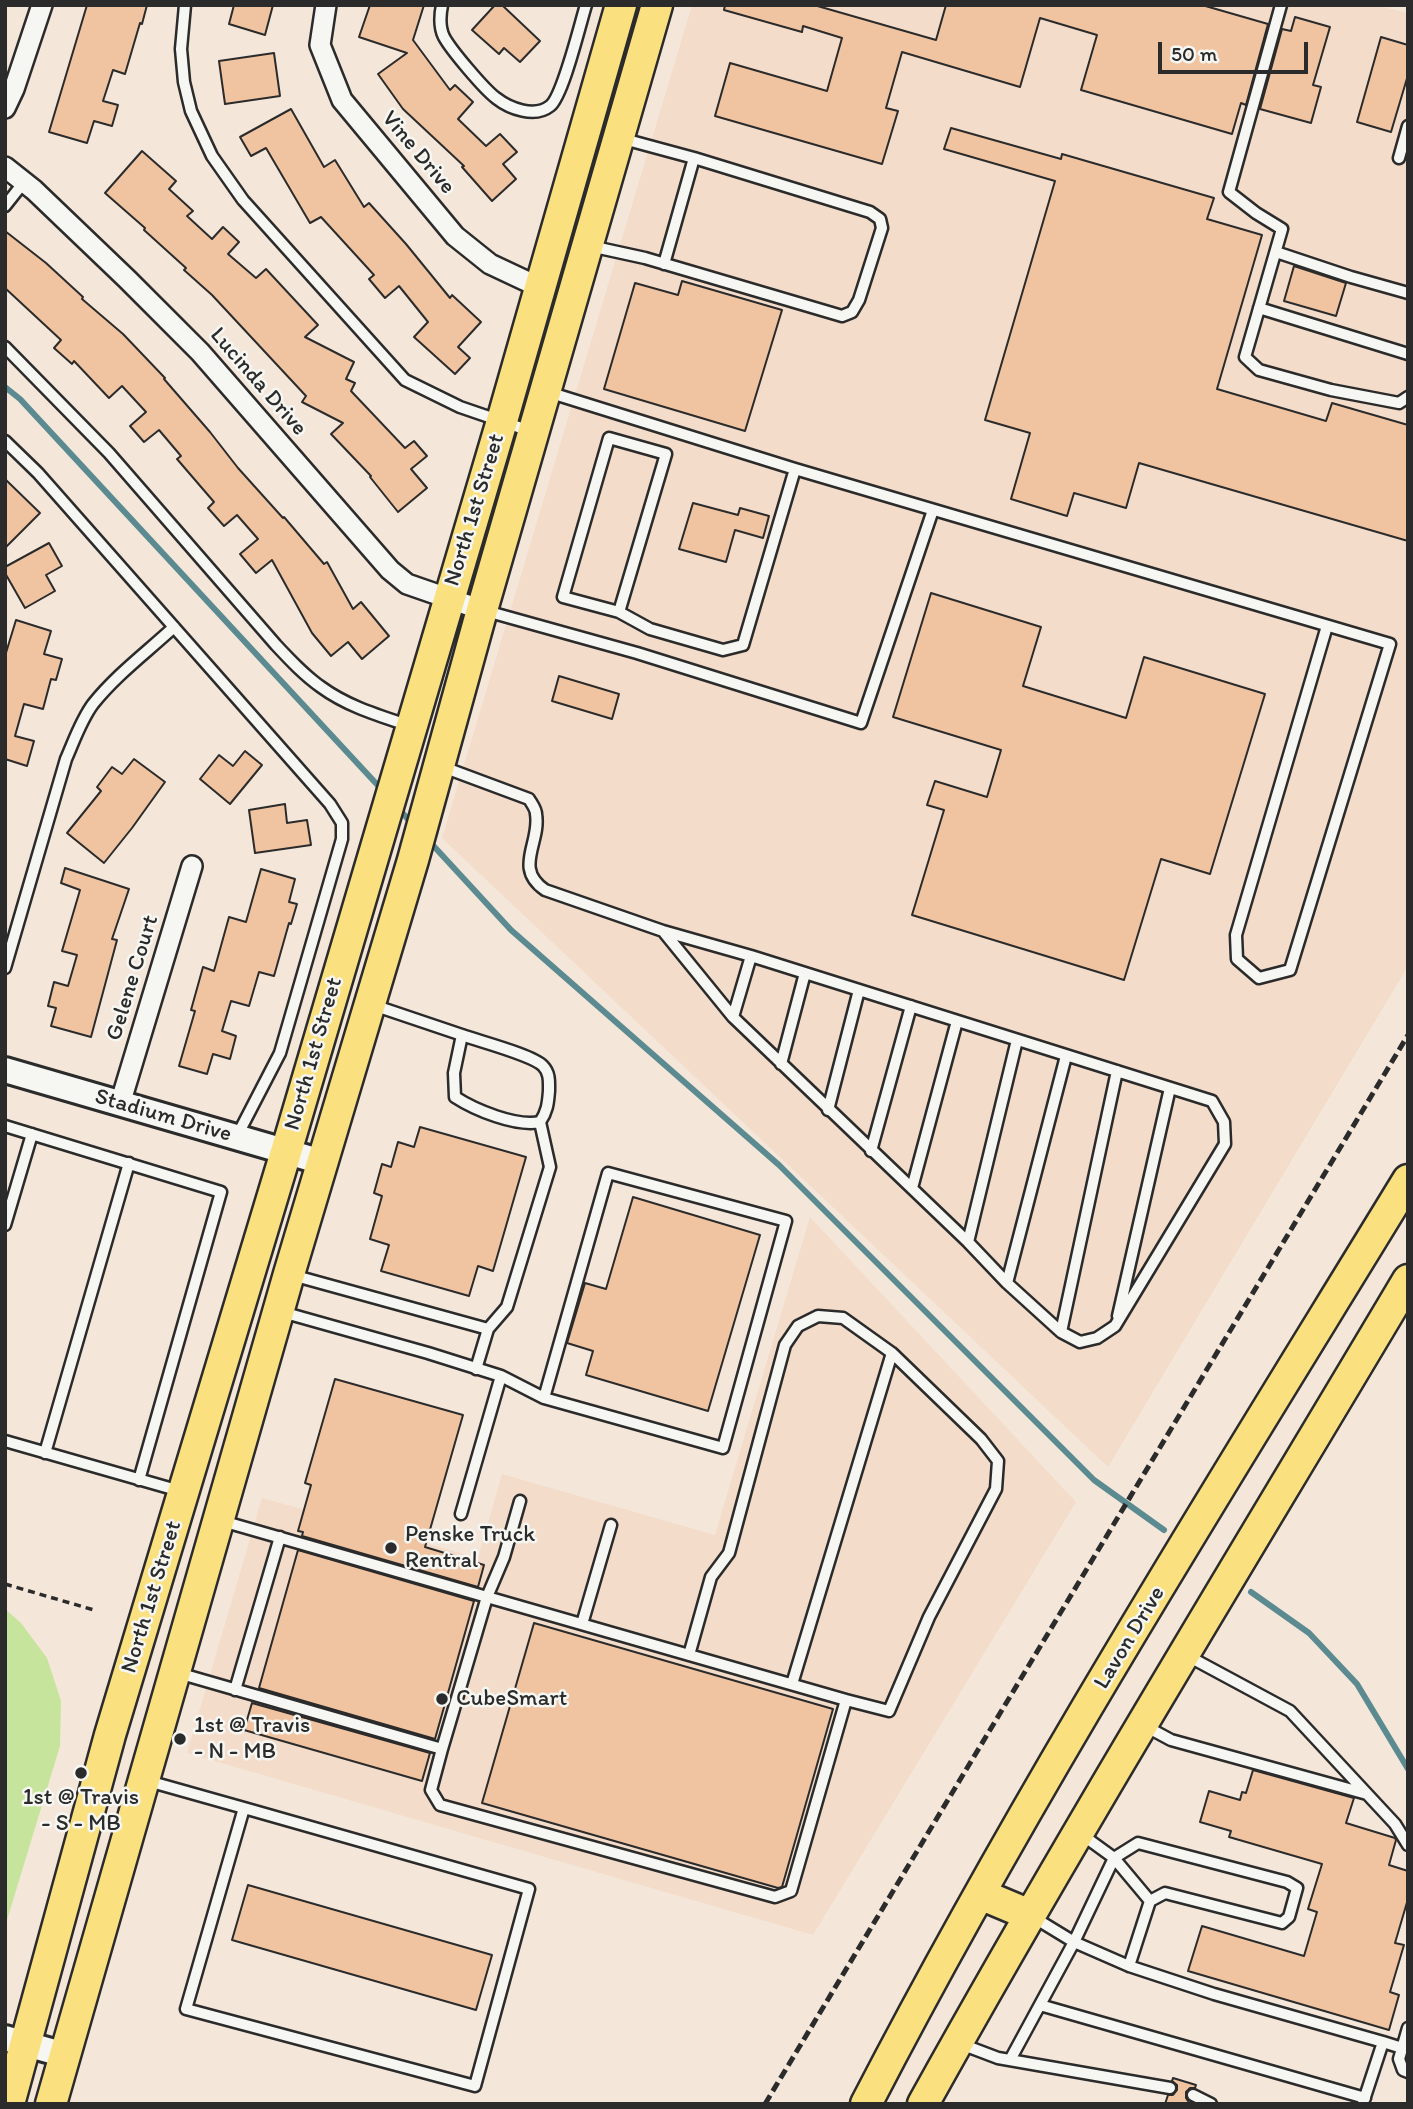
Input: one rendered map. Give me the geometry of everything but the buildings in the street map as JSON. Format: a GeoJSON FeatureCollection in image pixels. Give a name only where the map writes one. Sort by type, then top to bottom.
{"type":"FeatureCollection","features":[{"type":"Feature","properties":{"kind":"main road","name":"North 1st Street"},"geometry":{"type":"LineString","coordinates":[[9,2104],[16,2041],[286,1152],[502,422],[621,5]]}},
{"type":"Feature","properties":{"kind":"main road","name":"North 1st Street"},"geometry":{"type":"LineString","coordinates":[[51,2104],[321,1161],[413,860],[544,391],[657,5]]}},
{"type":"Feature","properties":{"kind":"main road"},"geometry":{"type":"LineString","coordinates":[[577,163],[608,171]]}},
{"type":"Feature","properties":{"kind":"main road"},"geometry":{"type":"LineString","coordinates":[[369,1004],[363,997],[360,984],[379,833]]}},
{"type":"Feature","properties":{"kind":"main road","name":"Lavon Drive"},"geometry":{"type":"LineString","coordinates":[[866,2104],[877,2090],[979,1894],[1175,1562],[1408,1180]]}},
{"type":"Feature","properties":{"kind":"main road"},"geometry":{"type":"LineString","coordinates":[[923,2104],[1078,1832],[1408,1280]]}},
{"type":"Feature","properties":{"kind":"main road"},"geometry":{"type":"LineString","coordinates":[[101,1768],[144,1780]]}},
{"type":"Feature","properties":{"kind":"main road"},"geometry":{"type":"LineString","coordinates":[[979,1894],[1030,1915]]}},
{"type":"Feature","properties":{"kind":"street"},"geometry":{"type":"LineString","coordinates":[[5,108],[42,5]]}},
{"type":"Feature","properties":{"kind":"street","name":"Vine Drive"},"geometry":{"type":"LineString","coordinates":[[326,5],[320,45],[342,100],[455,236],[490,264],[541,288]]}},
{"type":"Feature","properties":{"kind":"street","name":"Lucinda Drive"},"geometry":{"type":"LineString","coordinates":[[5,167],[127,278],[200,352],[390,570],[407,584],[482,610]]}},
{"type":"Feature","properties":{"kind":"street","name":"Gelene Court"},"geometry":{"type":"LineString","coordinates":[[120,1104],[192,866]]}},
{"type":"Feature","properties":{"kind":"street","name":"Stadium Drive"},"geometry":{"type":"LineString","coordinates":[[5,1070],[321,1161]]}},
{"type":"Feature","properties":{"kind":"street"},"geometry":{"type":"LineString","coordinates":[[16,2041],[65,2055]]}},
{"type":"Feature","properties":{"kind":"lane"},"geometry":{"type":"LineString","coordinates":[[185,5],[181,49],[184,82],[191,111],[212,156],[243,200],[405,380],[460,407],[533,431]]}},
{"type":"Feature","properties":{"kind":"lane"},"geometry":{"type":"LineString","coordinates":[[442,5],[440,27],[458,57],[495,98],[531,113],[553,104],[564,78],[586,5]]}},
{"type":"Feature","properties":{"kind":"lane"},"geometry":{"type":"LineString","coordinates":[[1281,5],[1229,192],[1282,229],[1245,357],[1259,370],[1331,390],[1385,402],[1399,403],[1408,397]]}},
{"type":"Feature","properties":{"kind":"lane"},"geometry":{"type":"LineString","coordinates":[[1399,158],[1408,125]]}},
{"type":"Feature","properties":{"kind":"lane"},"geometry":{"type":"LineString","coordinates":[[587,245],[664,264],[842,316],[852,312],[859,300],[882,228],[880,219],[870,212],[694,158],[618,138]]}},
{"type":"Feature","properties":{"kind":"lane"},"geometry":{"type":"LineString","coordinates":[[664,264],[694,158]]}},
{"type":"Feature","properties":{"kind":"lane"},"geometry":{"type":"LineString","coordinates":[[5,206],[24,183]]}},
{"type":"Feature","properties":{"kind":"lane"},"geometry":{"type":"LineString","coordinates":[[1276,252],[1408,293]]}},
{"type":"Feature","properties":{"kind":"lane"},"geometry":{"type":"LineString","coordinates":[[1259,308],[1408,354]]}},
{"type":"Feature","properties":{"kind":"lane"},"geometry":{"type":"LineString","coordinates":[[5,347],[109,453],[276,646],[302,672],[321,688],[348,704],[411,727]]}},
{"type":"Feature","properties":{"kind":"lane"},"geometry":{"type":"LineString","coordinates":[[544,391],[795,469],[1390,644],[1290,970],[1259,978],[1237,959],[1236,935],[1327,626]]}},
{"type":"Feature","properties":{"kind":"lane"},"geometry":{"type":"LineString","coordinates":[[619,612],[666,454],[609,438],[563,597],[619,612],[650,628],[723,650],[743,645],[795,469]]}},
{"type":"Feature","properties":{"kind":"lane"},"geometry":{"type":"LineString","coordinates":[[5,441],[38,473],[174,627],[330,804],[342,823],[342,839],[280,1053],[237,1137]]}},
{"type":"Feature","properties":{"kind":"lane"},"geometry":{"type":"LineString","coordinates":[[482,610],[637,653],[861,723],[933,510]]}},
{"type":"Feature","properties":{"kind":"lane"},"geometry":{"type":"LineString","coordinates":[[5,968],[66,759],[78,732],[93,705],[108,688],[174,627]]}},
{"type":"Feature","properties":{"kind":"lane"},"geometry":{"type":"LineString","coordinates":[[437,775],[529,799],[536,813],[529,869],[535,883],[545,890],[663,931],[751,956],[1212,1101],[1224,1122],[1225,1144],[1115,1326],[1097,1338],[1080,1342],[1061,1332],[1007,1283],[968,1242],[733,1017],[663,931]]}},
{"type":"Feature","properties":{"kind":"lane"},"geometry":{"type":"LineString","coordinates":[[733,1017],[751,956]]}},
{"type":"Feature","properties":{"kind":"lane"},"geometry":{"type":"LineString","coordinates":[[781,1064],[805,973]]}},
{"type":"Feature","properties":{"kind":"lane"},"geometry":{"type":"LineString","coordinates":[[828,1110],[859,990]]}},
{"type":"Feature","properties":{"kind":"lane"},"geometry":{"type":"LineString","coordinates":[[369,1004],[462,1035],[524,1056],[542,1064],[550,1078],[547,1112],[540,1122],[530,1124],[471,1108],[455,1097],[454,1073],[462,1035]]}},
{"type":"Feature","properties":{"kind":"lane"},"geometry":{"type":"LineString","coordinates":[[870,1151],[911,1006]]}},
{"type":"Feature","properties":{"kind":"lane"},"geometry":{"type":"LineString","coordinates":[[912,1188],[957,1021]]}},
{"type":"Feature","properties":{"kind":"lane"},"geometry":{"type":"LineString","coordinates":[[968,1242],[1017,1040]]}},
{"type":"Feature","properties":{"kind":"lane"},"geometry":{"type":"LineString","coordinates":[[1007,1283],[1066,1056]]}},
{"type":"Feature","properties":{"kind":"lane"},"geometry":{"type":"LineString","coordinates":[[1061,1332],[1117,1071]]}},
{"type":"Feature","properties":{"kind":"lane"},"geometry":{"type":"LineString","coordinates":[[1115,1326],[1170,1088]]}},
{"type":"Feature","properties":{"kind":"lane"},"geometry":{"type":"LineString","coordinates":[[476,1369],[488,1329],[507,1307],[550,1167],[540,1122]]}},
{"type":"Feature","properties":{"kind":"lane"},"geometry":{"type":"LineString","coordinates":[[5,1126],[221,1192],[139,1480]]}},
{"type":"Feature","properties":{"kind":"lane"},"geometry":{"type":"LineString","coordinates":[[5,1225],[32,1134]]}},
{"type":"Feature","properties":{"kind":"lane"},"geometry":{"type":"LineString","coordinates":[[45,1453],[129,1163]]}},
{"type":"Feature","properties":{"kind":"lane"},"geometry":{"type":"LineString","coordinates":[[278,1311],[501,1376],[544,1398],[723,1448],[786,1221],[608,1173],[544,1398]]}},
{"type":"Feature","properties":{"kind":"lane"},"geometry":{"type":"LineString","coordinates":[[289,1274],[488,1329]]}},
{"type":"Feature","properties":{"kind":"lane"},"geometry":{"type":"LineString","coordinates":[[218,1519],[487,1597],[689,1655],[792,1684],[846,1700],[889,1711],[929,1617],[996,1489],[998,1461],[981,1439],[892,1353],[843,1318],[818,1316],[797,1326],[785,1345],[729,1553],[711,1577],[689,1655]]}},
{"type":"Feature","properties":{"kind":"lane"},"geometry":{"type":"LineString","coordinates":[[792,1684],[892,1353]]}},
{"type":"Feature","properties":{"kind":"lane"},"geometry":{"type":"LineString","coordinates":[[461,1514],[501,1376]]}},
{"type":"Feature","properties":{"kind":"lane"},"geometry":{"type":"LineString","coordinates":[[5,1441],[183,1492]]}},
{"type":"Feature","properties":{"kind":"lane"},"geometry":{"type":"LineString","coordinates":[[520,1501],[504,1557],[487,1597],[431,1790],[440,1805],[775,1897],[791,1891],[846,1700]]}},
{"type":"Feature","properties":{"kind":"lane"},"geometry":{"type":"LineString","coordinates":[[582,1624],[611,1525]]}},
{"type":"Feature","properties":{"kind":"lane"},"geometry":{"type":"LineString","coordinates":[[236,1690],[280,1537]]}},
{"type":"Feature","properties":{"kind":"lane"},"geometry":{"type":"LineString","coordinates":[[1184,1654],[1290,1711],[1395,1824],[1408,1844]]}},
{"type":"Feature","properties":{"kind":"lane"},"geometry":{"type":"LineString","coordinates":[[174,1672],[442,1749]]}},
{"type":"Feature","properties":{"kind":"lane"},"geometry":{"type":"LineString","coordinates":[[1142,1724],[1171,1740],[1367,1794]]}},
{"type":"Feature","properties":{"kind":"lane"},"geometry":{"type":"LineString","coordinates":[[144,1780],[244,1808],[529,1889],[475,2086],[186,2008],[244,1808]]}},
{"type":"Feature","properties":{"kind":"lane"},"geometry":{"type":"LineString","coordinates":[[1078,1832],[1114,1858],[1150,1901]]}},
{"type":"Feature","properties":{"kind":"lane"},"geometry":{"type":"LineString","coordinates":[[1010,2060],[1074,1942],[1114,1858],[1138,1843],[1287,1882],[1297,1888],[1289,1917],[1282,1923],[1165,1893],[1150,1901],[1129,1966]]}},
{"type":"Feature","properties":{"kind":"lane"},"geometry":{"type":"LineString","coordinates":[[1030,1915],[1074,1942],[1129,1966],[1214,1994],[1402,2048]]}},
{"type":"Feature","properties":{"kind":"lane"},"geometry":{"type":"LineString","coordinates":[[1040,2005],[1364,2101],[1383,2042]]}},
{"type":"Feature","properties":{"kind":"lane"},"geometry":{"type":"LineString","coordinates":[[1408,2028],[1399,2059],[1403,2070],[1408,2072]]}},
{"type":"Feature","properties":{"kind":"lane"},"geometry":{"type":"LineString","coordinates":[[957,2042],[998,2058],[1170,2088]]}},
{"type":"Feature","properties":{"kind":"lane"},"geometry":{"type":"LineString","coordinates":[[1193,2095],[1211,2104]]}},
{"type":"Feature","properties":{"kind":"path"},"geometry":{"type":"LineString","coordinates":[[5,1584],[94,1610]]}},
{"type":"Feature","properties":{"kind":"shaded area"},"geometry":{"type":"Polygon","coordinates":[[[692,5],[1375,5],[1408,13],[1408,966],[1108,1467],[442,838],[692,5]]]}},
{"type":"Feature","properties":{"kind":"shaded area"},"geometry":{"type":"Polygon","coordinates":[[[810,1217],[1076,1502],[813,1935],[187,1753],[262,1498],[478,1558],[502,1474],[715,1535],[810,1217]]]}},
{"type":"Feature","properties":{"kind":"green space"},"geometry":{"type":"Polygon","coordinates":[[[5,1609],[21,1623],[47,1658],[61,1701],[60,1746],[7,1920],[5,1920],[5,1609]]]}},
{"type":"Feature","properties":{"kind":"waterway"},"geometry":{"type":"LineString","coordinates":[[5,387],[20,399],[384,792]]}},
{"type":"Feature","properties":{"kind":"waterway"},"geometry":{"type":"LineString","coordinates":[[398,808],[414,826]]}},
{"type":"Feature","properties":{"kind":"waterway"},"geometry":{"type":"LineString","coordinates":[[429,841],[511,930],[779,1165],[1094,1480],[1164,1530]]}},
{"type":"Feature","properties":{"kind":"waterway"},"geometry":{"type":"LineString","coordinates":[[1251,1592],[1309,1633],[1357,1684],[1408,1769]]}},
{"type":"Feature","properties":{"kind":"railway"},"geometry":{"type":"LineString","coordinates":[[765,2104],[1408,1035]]}},
{"type":"Feature","properties":{"kind":"place","name":"Penske Truck Rentral"},"geometry":{"type":"Point","coordinates":[391,1548]}},
{"type":"Feature","properties":{"kind":"place","name":"CubeSmart"},"geometry":{"type":"Point","coordinates":[442,1699]}},
{"type":"Feature","properties":{"kind":"place","name":"1st @ Travis - N - MB"},"geometry":{"type":"Point","coordinates":[180,1739]}},
{"type":"Feature","properties":{"kind":"place","name":"1st @ Travis - S - MB"},"geometry":{"type":"Point","coordinates":[81,1773]}}]}
